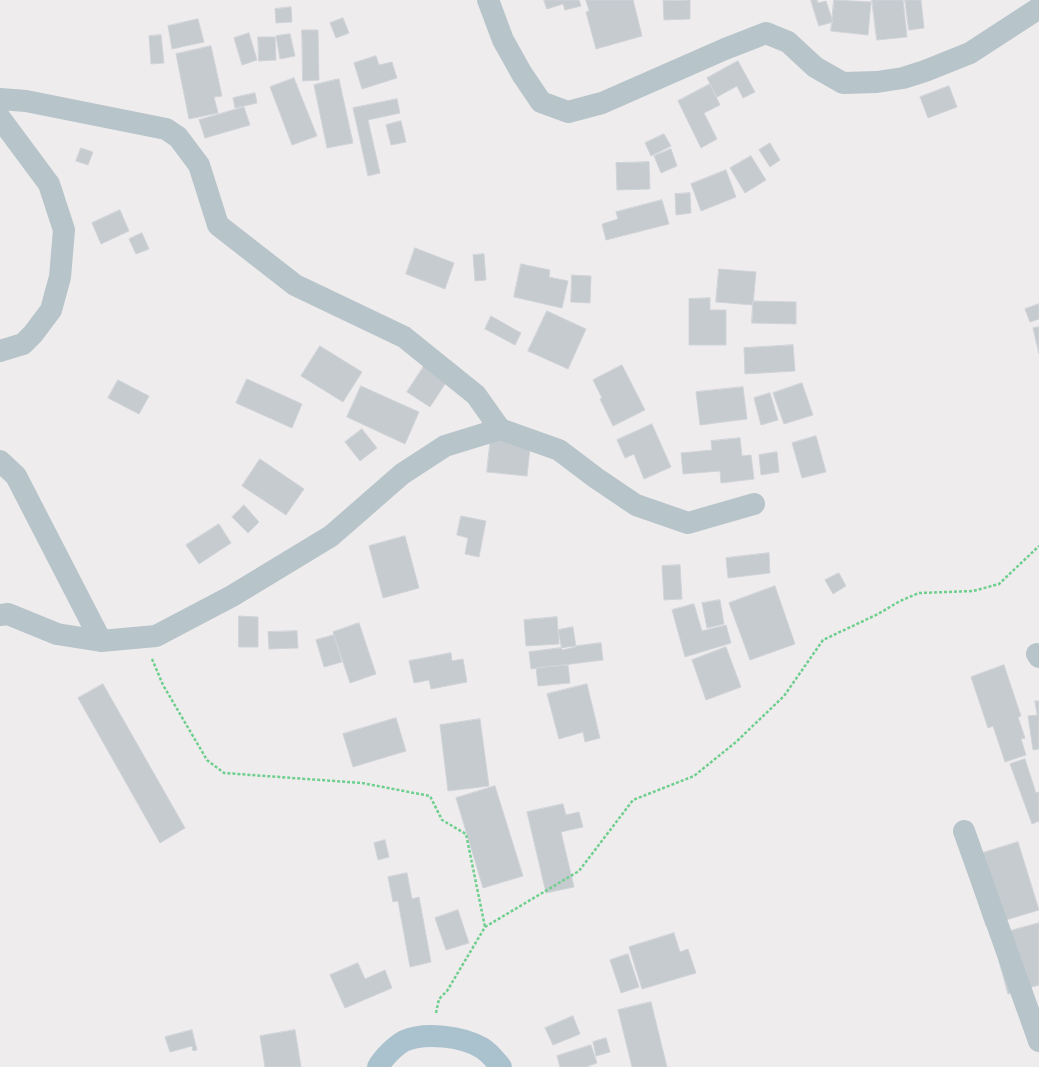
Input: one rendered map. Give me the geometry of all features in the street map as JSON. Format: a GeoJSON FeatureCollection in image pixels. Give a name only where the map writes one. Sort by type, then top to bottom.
{"type":"FeatureCollection","features":[{"type":"Feature","properties":{"kind":"main road"},"geometry":{"type":"LineString","coordinates":[[378,1067],[382,1060],[404,1042],[436,1035],[462,1040],[482,1048],[501,1067]]}},
{"type":"Feature","properties":{"kind":"street"},"geometry":{"type":"LineString","coordinates":[[488,0],[503,40],[522,74],[541,102],[568,112],[602,103],[725,49],[766,33],[788,42],[815,67],[842,83],[877,82],[903,78],[924,72],[970,53],[1039,8]]}},
{"type":"Feature","properties":{"kind":"street"},"geometry":{"type":"LineString","coordinates":[[0,99],[26,101],[166,129],[178,137],[199,165],[218,225],[294,285],[404,337],[476,395],[500,429],[559,450],[596,478],[636,505],[688,523],[754,504]]}},
{"type":"Feature","properties":{"kind":"street"},"geometry":{"type":"LineString","coordinates":[[0,118],[49,184],[64,230],[60,277],[51,310],[33,334],[23,344],[0,351]]}},
{"type":"Feature","properties":{"kind":"street"},"geometry":{"type":"LineString","coordinates":[[0,615],[8,614],[57,634],[101,641],[156,636],[232,596],[331,536],[402,474],[444,446],[500,429]]}},
{"type":"Feature","properties":{"kind":"street"},"geometry":{"type":"LineString","coordinates":[[0,461],[16,476],[101,641]]}},
{"type":"Feature","properties":{"kind":"street"},"geometry":{"type":"LineString","coordinates":[[964,831],[1039,1041]]}},
{"type":"Feature","properties":{"kind":"path"},"geometry":{"type":"LineString","coordinates":[[436,1035],[436,1012],[439,999],[447,991],[485,927],[579,871],[634,800],[694,776],[736,742],[784,696],[823,640],[919,593],[972,591],[999,584],[1039,546]]}},
{"type":"Feature","properties":{"kind":"path"},"geometry":{"type":"LineString","coordinates":[[151,656],[163,686],[190,733],[207,760],[224,773],[362,783],[430,796],[442,820],[466,834],[485,927]]}},
{"type":"Feature","properties":{"kind":"building"},"geometry":{"type":"Polygon","coordinates":[[[544,0],[579,0],[581,6],[565,10],[563,4],[547,9],[544,0]]]}},
{"type":"Feature","properties":{"kind":"building"},"geometry":{"type":"Polygon","coordinates":[[[586,0],[633,0],[642,36],[596,49],[586,12],[589,11],[586,0]]]}},
{"type":"Feature","properties":{"kind":"building"},"geometry":{"type":"Polygon","coordinates":[[[690,0],[690,19],[664,20],[663,1],[690,0]]]}},
{"type":"Feature","properties":{"kind":"building"},"geometry":{"type":"Polygon","coordinates":[[[811,0],[817,0],[818,3],[826,1],[833,22],[819,26],[811,0]]]}},
{"type":"Feature","properties":{"kind":"building"},"geometry":{"type":"Polygon","coordinates":[[[834,0],[871,2],[868,35],[831,31],[834,0]]]}},
{"type":"Feature","properties":{"kind":"building"},"geometry":{"type":"Polygon","coordinates":[[[872,0],[903,0],[907,37],[877,40],[872,0]]]}},
{"type":"Feature","properties":{"kind":"building"},"geometry":{"type":"Polygon","coordinates":[[[905,0],[921,0],[924,28],[909,30],[905,0]]]}},
{"type":"Feature","properties":{"kind":"building"},"geometry":{"type":"Polygon","coordinates":[[[291,7],[292,22],[276,23],[275,9],[291,7]]]}},
{"type":"Feature","properties":{"kind":"building"},"geometry":{"type":"Polygon","coordinates":[[[343,18],[349,33],[336,38],[330,23],[343,18]]]}},
{"type":"Feature","properties":{"kind":"building"},"geometry":{"type":"Polygon","coordinates":[[[198,19],[204,42],[172,49],[168,26],[198,19]]]}},
{"type":"Feature","properties":{"kind":"building"},"geometry":{"type":"Polygon","coordinates":[[[302,30],[318,30],[319,80],[303,81],[302,30]]]}},
{"type":"Feature","properties":{"kind":"building"},"geometry":{"type":"Polygon","coordinates":[[[249,33],[257,60],[242,65],[234,38],[249,33]]]}},
{"type":"Feature","properties":{"kind":"building"},"geometry":{"type":"Polygon","coordinates":[[[290,34],[295,56],[280,59],[276,36],[290,34]]]}},
{"type":"Feature","properties":{"kind":"building"},"geometry":{"type":"Polygon","coordinates":[[[161,35],[164,63],[151,64],[149,36],[161,35]]]}},
{"type":"Feature","properties":{"kind":"building"},"geometry":{"type":"Polygon","coordinates":[[[258,37],[275,37],[276,60],[259,61],[258,37]]]}},
{"type":"Feature","properties":{"kind":"building"},"geometry":{"type":"Polygon","coordinates":[[[211,46],[222,96],[214,97],[218,113],[189,119],[176,54],[211,46]]]}},
{"type":"Feature","properties":{"kind":"building"},"geometry":{"type":"Polygon","coordinates":[[[376,56],[379,65],[392,62],[397,78],[362,89],[354,63],[376,56]]]}},
{"type":"Feature","properties":{"kind":"building"},"geometry":{"type":"Polygon","coordinates":[[[738,61],[755,92],[743,98],[737,86],[717,97],[707,78],[738,61]]]}},
{"type":"Feature","properties":{"kind":"building"},"geometry":{"type":"Polygon","coordinates":[[[294,78],[317,136],[292,145],[270,87],[294,78]]]}},
{"type":"Feature","properties":{"kind":"building"},"geometry":{"type":"Polygon","coordinates":[[[339,79],[353,143],[327,148],[314,85],[339,79]]]}},
{"type":"Feature","properties":{"kind":"building"},"geometry":{"type":"Polygon","coordinates":[[[710,84],[720,105],[704,113],[717,139],[701,148],[678,101],[710,84]]]}},
{"type":"Feature","properties":{"kind":"building"},"geometry":{"type":"Polygon","coordinates":[[[949,86],[957,107],[928,118],[920,97],[949,86]]]}},
{"type":"Feature","properties":{"kind":"building"},"geometry":{"type":"Polygon","coordinates":[[[255,93],[257,103],[235,108],[233,98],[255,93]]]}},
{"type":"Feature","properties":{"kind":"building"},"geometry":{"type":"Polygon","coordinates":[[[397,99],[400,113],[368,120],[380,173],[368,176],[353,108],[397,99]]]}},
{"type":"Feature","properties":{"kind":"building"},"geometry":{"type":"Polygon","coordinates":[[[244,107],[250,125],[205,138],[199,120],[244,107]]]}},
{"type":"Feature","properties":{"kind":"building"},"geometry":{"type":"Polygon","coordinates":[[[401,121],[406,142],[391,145],[386,125],[401,121]]]}},
{"type":"Feature","properties":{"kind":"building"},"geometry":{"type":"Polygon","coordinates":[[[664,134],[671,146],[651,156],[645,143],[664,134]]]}},
{"type":"Feature","properties":{"kind":"building"},"geometry":{"type":"Polygon","coordinates":[[[770,143],[780,160],[770,167],[759,150],[770,143]]]}},
{"type":"Feature","properties":{"kind":"building"},"geometry":{"type":"Polygon","coordinates":[[[81,148],[93,152],[88,165],[76,161],[81,148]]]}},
{"type":"Feature","properties":{"kind":"building"},"geometry":{"type":"Polygon","coordinates":[[[671,149],[677,166],[661,173],[654,156],[671,149]]]}},
{"type":"Feature","properties":{"kind":"building"},"geometry":{"type":"Polygon","coordinates":[[[751,156],[766,180],[745,193],[730,168],[751,156]]]}},
{"type":"Feature","properties":{"kind":"building"},"geometry":{"type":"Polygon","coordinates":[[[649,162],[650,189],[617,190],[616,163],[649,162]]]}},
{"type":"Feature","properties":{"kind":"building"},"geometry":{"type":"Polygon","coordinates":[[[726,170],[736,197],[701,211],[691,184],[726,170]]]}},
{"type":"Feature","properties":{"kind":"building"},"geometry":{"type":"Polygon","coordinates":[[[690,193],[691,213],[676,215],[675,194],[690,193]]]}},
{"type":"Feature","properties":{"kind":"building"},"geometry":{"type":"Polygon","coordinates":[[[662,200],[669,224],[606,240],[602,224],[618,219],[616,212],[662,200]]]}},
{"type":"Feature","properties":{"kind":"building"},"geometry":{"type":"Polygon","coordinates":[[[120,210],[129,231],[101,244],[92,223],[120,210]]]}},
{"type":"Feature","properties":{"kind":"building"},"geometry":{"type":"Polygon","coordinates":[[[142,233],[149,249],[136,254],[129,239],[142,233]]]}},
{"type":"Feature","properties":{"kind":"building"},"geometry":{"type":"Polygon","coordinates":[[[415,248],[454,263],[445,289],[406,274],[415,248]]]}},
{"type":"Feature","properties":{"kind":"building"},"geometry":{"type":"Polygon","coordinates":[[[484,254],[486,280],[475,281],[473,255],[484,254]]]}},
{"type":"Feature","properties":{"kind":"building"},"geometry":{"type":"Polygon","coordinates":[[[521,264],[550,270],[549,277],[568,281],[562,308],[514,297],[521,264]]]}},
{"type":"Feature","properties":{"kind":"building"},"geometry":{"type":"Polygon","coordinates":[[[719,269],[756,272],[753,305],[716,302],[719,269]]]}},
{"type":"Feature","properties":{"kind":"building"},"geometry":{"type":"Polygon","coordinates":[[[572,275],[591,276],[590,303],[571,302],[572,275]]]}},
{"type":"Feature","properties":{"kind":"building"},"geometry":{"type":"Polygon","coordinates":[[[710,298],[710,310],[726,310],[726,345],[689,345],[689,299],[710,298]]]}},
{"type":"Feature","properties":{"kind":"building"},"geometry":{"type":"Polygon","coordinates":[[[753,301],[796,302],[796,324],[752,323],[753,301]]]}},
{"type":"Feature","properties":{"kind":"building"},"geometry":{"type":"Polygon","coordinates":[[[1039,304],[1039,319],[1030,322],[1025,309],[1039,304]]]}},
{"type":"Feature","properties":{"kind":"building"},"geometry":{"type":"Polygon","coordinates":[[[547,311],[586,329],[568,369],[528,351],[547,311]]]}},
{"type":"Feature","properties":{"kind":"building"},"geometry":{"type":"Polygon","coordinates":[[[491,316],[521,333],[515,345],[485,329],[491,316]]]}},
{"type":"Feature","properties":{"kind":"building"},"geometry":{"type":"Polygon","coordinates":[[[1039,327],[1039,354],[1033,328],[1039,327]]]}},
{"type":"Feature","properties":{"kind":"building"},"geometry":{"type":"Polygon","coordinates":[[[793,345],[795,371],[745,374],[744,348],[793,345]]]}},
{"type":"Feature","properties":{"kind":"building"},"geometry":{"type":"Polygon","coordinates":[[[320,346],[362,372],[343,402],[301,376],[320,346]]]}},
{"type":"Feature","properties":{"kind":"building"},"geometry":{"type":"Polygon","coordinates":[[[622,365],[645,410],[613,426],[593,380],[622,365]]]}},
{"type":"Feature","properties":{"kind":"building"},"geometry":{"type":"Polygon","coordinates":[[[424,366],[447,381],[430,407],[407,392],[424,366]]]}},
{"type":"Feature","properties":{"kind":"building"},"geometry":{"type":"Polygon","coordinates":[[[247,379],[302,404],[292,428],[236,403],[247,379]]]}},
{"type":"Feature","properties":{"kind":"building"},"geometry":{"type":"Polygon","coordinates":[[[118,380],[149,396],[139,414],[108,398],[118,380]]]}},
{"type":"Feature","properties":{"kind":"building"},"geometry":{"type":"Polygon","coordinates":[[[802,383],[813,415],[784,424],[773,393],[802,383]]]}},
{"type":"Feature","properties":{"kind":"building"},"geometry":{"type":"Polygon","coordinates":[[[361,386],[419,412],[405,444],[347,417],[361,386]]]}},
{"type":"Feature","properties":{"kind":"building"},"geometry":{"type":"Polygon","coordinates":[[[743,387],[747,419],[700,425],[696,392],[743,387]]]}},
{"type":"Feature","properties":{"kind":"building"},"geometry":{"type":"Polygon","coordinates":[[[770,393],[778,420],[761,425],[754,398],[770,393]]]}},
{"type":"Feature","properties":{"kind":"building"},"geometry":{"type":"Polygon","coordinates":[[[652,424],[671,467],[644,479],[634,454],[625,458],[617,440],[652,424]]]}},
{"type":"Feature","properties":{"kind":"building"},"geometry":{"type":"Polygon","coordinates":[[[362,429],[377,448],[360,461],[345,442],[362,429]]]}},
{"type":"Feature","properties":{"kind":"building"},"geometry":{"type":"Polygon","coordinates":[[[491,435],[531,439],[527,476],[487,472],[491,435]]]}},
{"type":"Feature","properties":{"kind":"building"},"geometry":{"type":"Polygon","coordinates":[[[816,436],[826,472],[802,478],[792,443],[816,436]]]}},
{"type":"Feature","properties":{"kind":"building"},"geometry":{"type":"Polygon","coordinates":[[[740,438],[742,456],[751,455],[754,479],[721,483],[720,471],[683,474],[681,453],[712,450],[711,441],[740,438]]]}},
{"type":"Feature","properties":{"kind":"building"},"geometry":{"type":"Polygon","coordinates":[[[777,452],[779,472],[761,475],[759,455],[777,452]]]}},
{"type":"Feature","properties":{"kind":"building"},"geometry":{"type":"Polygon","coordinates":[[[260,459],[304,489],[286,515],[242,486],[260,459]]]}},
{"type":"Feature","properties":{"kind":"building"},"geometry":{"type":"Polygon","coordinates":[[[244,505],[259,522],[248,533],[232,517],[244,505]]]}},
{"type":"Feature","properties":{"kind":"building"},"geometry":{"type":"Polygon","coordinates":[[[461,516],[486,521],[479,557],[465,554],[468,538],[457,535],[461,516]]]}},
{"type":"Feature","properties":{"kind":"building"},"geometry":{"type":"Polygon","coordinates":[[[219,524],[231,543],[199,564],[186,545],[219,524]]]}},
{"type":"Feature","properties":{"kind":"building"},"geometry":{"type":"Polygon","coordinates":[[[405,536],[419,588],[383,598],[369,546],[405,536]]]}},
{"type":"Feature","properties":{"kind":"building"},"geometry":{"type":"Polygon","coordinates":[[[769,553],[770,573],[728,578],[726,558],[769,553]]]}},
{"type":"Feature","properties":{"kind":"building"},"geometry":{"type":"Polygon","coordinates":[[[680,565],[682,599],[664,600],[662,566],[680,565]]]}},
{"type":"Feature","properties":{"kind":"building"},"geometry":{"type":"Polygon","coordinates":[[[839,573],[846,586],[833,594],[825,580],[839,573]]]}},
{"type":"Feature","properties":{"kind":"building"},"geometry":{"type":"Polygon","coordinates":[[[775,586],[795,644],[750,660],[729,603],[775,586]]]}},
{"type":"Feature","properties":{"kind":"building"},"geometry":{"type":"Polygon","coordinates":[[[720,600],[724,624],[707,628],[702,603],[720,600]]]}},
{"type":"Feature","properties":{"kind":"building"},"geometry":{"type":"Polygon","coordinates":[[[694,604],[702,631],[726,625],[731,643],[685,657],[672,610],[694,604]]]}},
{"type":"Feature","properties":{"kind":"building"},"geometry":{"type":"Polygon","coordinates":[[[239,616],[258,617],[258,647],[239,647],[239,616]]]}},
{"type":"Feature","properties":{"kind":"building"},"geometry":{"type":"Polygon","coordinates":[[[557,617],[559,644],[526,646],[524,620],[557,617]]]}},
{"type":"Feature","properties":{"kind":"building"},"geometry":{"type":"Polygon","coordinates":[[[359,623],[376,674],[350,683],[333,632],[359,623]]]}},
{"type":"Feature","properties":{"kind":"building"},"geometry":{"type":"Polygon","coordinates":[[[573,627],[576,647],[562,650],[558,630],[573,627]]]}},
{"type":"Feature","properties":{"kind":"building"},"geometry":{"type":"Polygon","coordinates":[[[297,631],[298,648],[269,649],[268,632],[297,631]]]}},
{"type":"Feature","properties":{"kind":"building"},"geometry":{"type":"Polygon","coordinates":[[[334,635],[342,662],[324,667],[316,640],[334,635]]]}},
{"type":"Feature","properties":{"kind":"building"},"geometry":{"type":"Polygon","coordinates":[[[601,643],[603,660],[531,669],[529,652],[601,643]]]}},
{"type":"Feature","properties":{"kind":"building"},"geometry":{"type":"Polygon","coordinates":[[[726,647],[741,687],[706,700],[692,660],[726,647]]]}},
{"type":"Feature","properties":{"kind":"building"},"geometry":{"type":"Polygon","coordinates":[[[451,653],[452,661],[463,659],[467,682],[431,689],[429,680],[414,683],[409,661],[451,653]]]}},
{"type":"Feature","properties":{"kind":"building"},"geometry":{"type":"Polygon","coordinates":[[[568,665],[570,683],[538,686],[536,668],[568,665]]]}},
{"type":"Feature","properties":{"kind":"building"},"geometry":{"type":"Polygon","coordinates":[[[1004,665],[1021,716],[1018,717],[1025,738],[1021,739],[1026,755],[1005,762],[993,726],[988,728],[971,677],[1004,665]]]}},
{"type":"Feature","properties":{"kind":"building"},"geometry":{"type":"Polygon","coordinates":[[[103,684],[185,828],[160,843],[78,698],[103,684]]]}},
{"type":"Feature","properties":{"kind":"building"},"geometry":{"type":"Polygon","coordinates":[[[587,684],[600,738],[585,742],[583,732],[559,739],[547,694],[587,684]]]}},
{"type":"Feature","properties":{"kind":"building"},"geometry":{"type":"Polygon","coordinates":[[[1035,701],[1039,701],[1039,749],[1033,750],[1028,716],[1037,715],[1035,701]]]}},
{"type":"Feature","properties":{"kind":"building"},"geometry":{"type":"Polygon","coordinates":[[[396,718],[406,751],[353,767],[343,734],[396,718]]]}},
{"type":"Feature","properties":{"kind":"building"},"geometry":{"type":"Polygon","coordinates":[[[480,719],[489,786],[448,791],[440,725],[480,719]]]}},
{"type":"Feature","properties":{"kind":"building"},"geometry":{"type":"Polygon","coordinates":[[[1025,759],[1036,793],[1039,792],[1039,821],[1032,824],[1010,764],[1025,759]]]}},
{"type":"Feature","properties":{"kind":"building"},"geometry":{"type":"Polygon","coordinates":[[[495,786],[523,876],[483,888],[456,798],[495,786]]]}},
{"type":"Feature","properties":{"kind":"building"},"geometry":{"type":"Polygon","coordinates":[[[563,804],[566,815],[579,812],[583,827],[561,832],[574,887],[546,893],[527,812],[563,804]]]}},
{"type":"Feature","properties":{"kind":"building"},"geometry":{"type":"Polygon","coordinates":[[[385,840],[389,857],[378,860],[374,843],[385,840]]]}},
{"type":"Feature","properties":{"kind":"building"},"geometry":{"type":"Polygon","coordinates":[[[1018,842],[1039,910],[986,926],[970,877],[976,855],[1018,842]]]}},
{"type":"Feature","properties":{"kind":"building"},"geometry":{"type":"Polygon","coordinates":[[[407,873],[412,899],[419,897],[431,962],[410,967],[398,901],[393,902],[388,877],[407,873]]]}},
{"type":"Feature","properties":{"kind":"building"},"geometry":{"type":"Polygon","coordinates":[[[458,910],[469,943],[446,950],[435,918],[458,910]]]}},
{"type":"Feature","properties":{"kind":"building"},"geometry":{"type":"Polygon","coordinates":[[[1039,923],[1039,985],[1008,994],[992,936],[1039,923]]]}},
{"type":"Feature","properties":{"kind":"building"},"geometry":{"type":"Polygon","coordinates":[[[674,933],[680,952],[688,949],[696,973],[642,989],[629,947],[674,933]]]}},
{"type":"Feature","properties":{"kind":"building"},"geometry":{"type":"Polygon","coordinates":[[[628,954],[639,987],[621,993],[610,960],[628,954]]]}},
{"type":"Feature","properties":{"kind":"building"},"geometry":{"type":"Polygon","coordinates":[[[358,963],[365,979],[385,970],[392,988],[345,1008],[330,975],[358,963]]]}},
{"type":"Feature","properties":{"kind":"building"},"geometry":{"type":"Polygon","coordinates":[[[651,1002],[667,1067],[632,1067],[618,1010],[651,1002]]]}},
{"type":"Feature","properties":{"kind":"building"},"geometry":{"type":"Polygon","coordinates":[[[573,1016],[580,1034],[553,1045],[545,1028],[573,1016]]]}},
{"type":"Feature","properties":{"kind":"building"},"geometry":{"type":"Polygon","coordinates":[[[192,1030],[197,1050],[193,1051],[192,1046],[170,1052],[165,1037],[192,1030]]]}},
{"type":"Feature","properties":{"kind":"building"},"geometry":{"type":"Polygon","coordinates":[[[295,1030],[301,1067],[265,1067],[260,1036],[295,1030]]]}},
{"type":"Feature","properties":{"kind":"building"},"geometry":{"type":"Polygon","coordinates":[[[606,1038],[610,1052],[596,1056],[593,1042],[606,1038]]]}},
{"type":"Feature","properties":{"kind":"building"},"geometry":{"type":"Polygon","coordinates":[[[591,1045],[597,1063],[586,1067],[560,1067],[557,1056],[591,1045]]]}}]}
